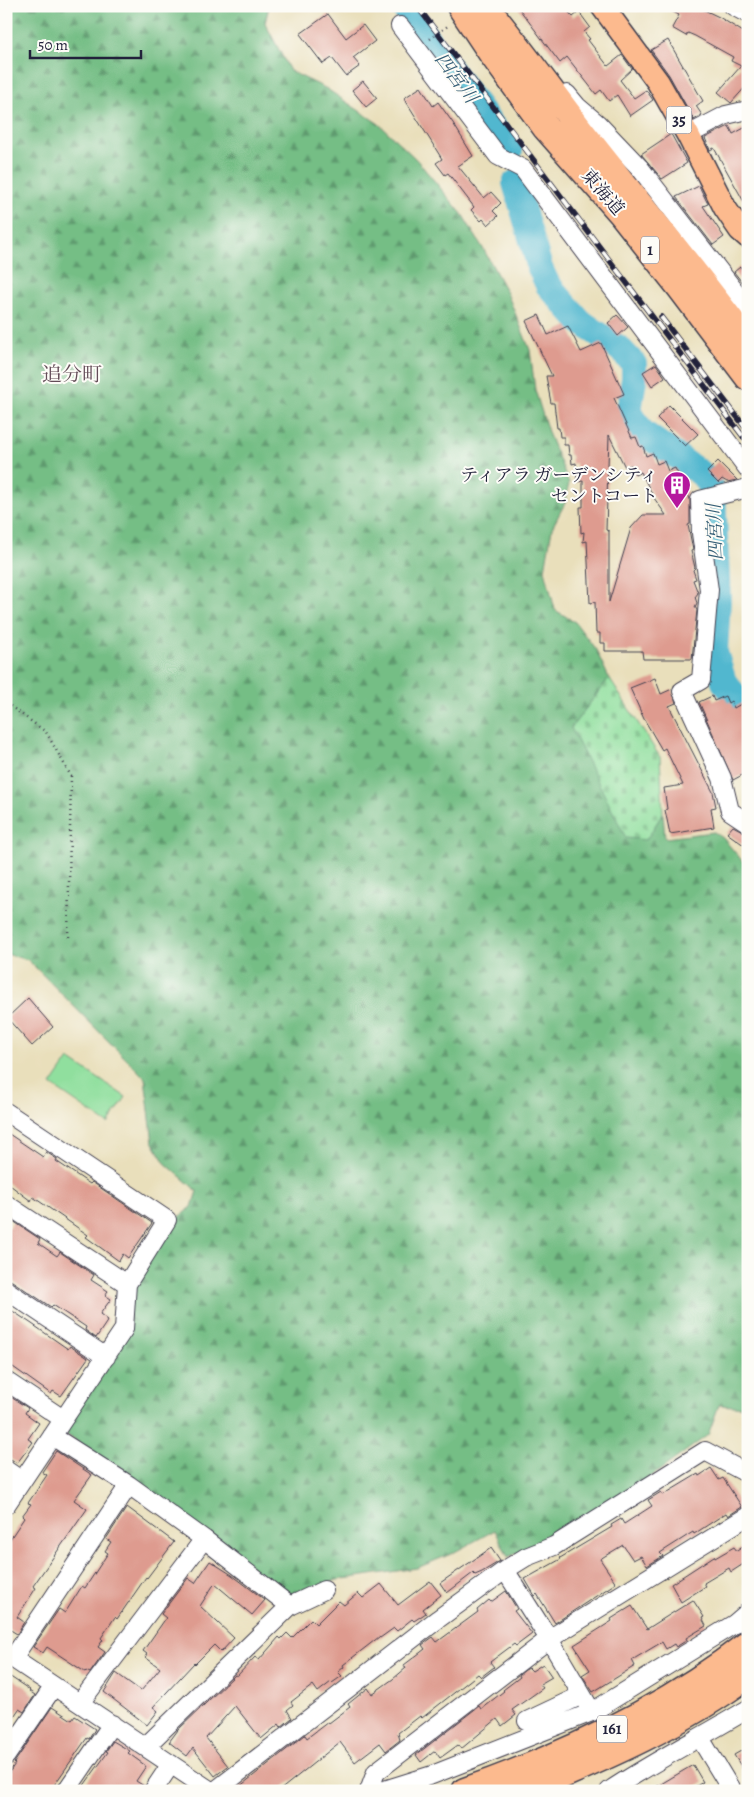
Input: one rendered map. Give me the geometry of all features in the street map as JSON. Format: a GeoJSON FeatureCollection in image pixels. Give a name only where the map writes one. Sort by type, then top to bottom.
{"type":"FeatureCollection","features":[{"type":"Feature","properties":{"kind":"highway","name":"東海道"},"geometry":{"type":"LineString","coordinates":[[460,6],[546,128],[622,214],[748,377]]}},
{"type":"Feature","properties":{"kind":"highway","name":"東海道"},"geometry":{"type":"LineString","coordinates":[[490,12],[711,293],[748,343]]}},
{"type":"Feature","properties":{"kind":"highway","name":"1"},"geometry":{"type":"LineString","coordinates":[[508,75],[504,52],[508,46],[516,44]]}},
{"type":"Feature","properties":{"kind":"highway","name":"161"},"geometry":{"type":"LineString","coordinates":[[464,1791],[504,1777],[586,1742],[637,1717],[711,1671],[748,1644]]}},
{"type":"Feature","properties":{"kind":"highway","name":"161"},"geometry":{"type":"LineString","coordinates":[[526,1791],[582,1767],[674,1723],[748,1675]]}},
{"type":"Feature","properties":{"kind":"highway"},"geometry":{"type":"LineString","coordinates":[[674,1723],[696,1719],[748,1690]]}},
{"type":"Feature","properties":{"kind":"main road","name":"35"},"geometry":{"type":"LineString","coordinates":[[602,6],[658,82],[726,208],[740,230],[748,237]]}},
{"type":"Feature","properties":{"kind":"street"},"geometry":{"type":"LineString","coordinates":[[734,6],[748,14]]}},
{"type":"Feature","properties":{"kind":"street"},"geometry":{"type":"LineString","coordinates":[[490,12],[519,35],[576,106],[597,123],[640,168],[748,308]]}},
{"type":"Feature","properties":{"kind":"street"},"geometry":{"type":"LineString","coordinates":[[400,26],[498,156],[523,170],[748,469]]}},
{"type":"Feature","properties":{"kind":"street"},"geometry":{"type":"LineString","coordinates":[[688,136],[726,115],[748,110]]}},
{"type":"Feature","properties":{"kind":"street"},"geometry":{"type":"LineString","coordinates":[[748,488],[700,500],[701,533],[709,590],[701,680],[682,691],[722,778],[730,811],[748,823]]}},
{"type":"Feature","properties":{"kind":"street"},"geometry":{"type":"LineString","coordinates":[[6,1112],[167,1220],[127,1284],[124,1329],[6,1505]]}},
{"type":"Feature","properties":{"kind":"street"},"geometry":{"type":"LineString","coordinates":[[6,1204],[127,1284]]}},
{"type":"Feature","properties":{"kind":"street"},"geometry":{"type":"LineString","coordinates":[[6,1290],[106,1356]]}},
{"type":"Feature","properties":{"kind":"street"},"geometry":{"type":"LineString","coordinates":[[6,1381],[64,1419]]}},
{"type":"Feature","properties":{"kind":"street"},"geometry":{"type":"LineString","coordinates":[[52,1436],[129,1485],[204,1539],[290,1606]]}},
{"type":"Feature","properties":{"kind":"street"},"geometry":{"type":"LineString","coordinates":[[215,1791],[504,1570],[526,1557],[554,1546],[705,1451],[748,1474]]}},
{"type":"Feature","properties":{"kind":"street"},"geometry":{"type":"LineString","coordinates":[[6,1470],[22,1480]]}},
{"type":"Feature","properties":{"kind":"street"},"geometry":{"type":"LineString","coordinates":[[129,1485],[10,1656],[211,1791]]}},
{"type":"Feature","properties":{"kind":"street"},"geometry":{"type":"LineString","coordinates":[[369,1791],[376,1772],[549,1639],[748,1516]]}},
{"type":"Feature","properties":{"kind":"street"},"geometry":{"type":"LineString","coordinates":[[80,1703],[204,1539]]}},
{"type":"Feature","properties":{"kind":"street"},"geometry":{"type":"LineString","coordinates":[[504,1570],[549,1639],[592,1712]]}},
{"type":"Feature","properties":{"kind":"street"},"geometry":{"type":"LineString","coordinates":[[145,1746],[290,1606],[324,1590]]}},
{"type":"Feature","properties":{"kind":"street"},"geometry":{"type":"LineString","coordinates":[[381,1791],[432,1775],[592,1712],[734,1624],[748,1612]]}},
{"type":"Feature","properties":{"kind":"street"},"geometry":{"type":"LineString","coordinates":[[6,1756],[54,1686]]}},
{"type":"Feature","properties":{"kind":"street"},"geometry":{"type":"LineString","coordinates":[[527,1721],[582,1695]]}},
{"type":"Feature","properties":{"kind":"street"},"geometry":{"type":"LineString","coordinates":[[609,1791],[635,1784],[700,1738],[748,1709]]}},
{"type":"Feature","properties":{"kind":"street"},"geometry":{"type":"LineString","coordinates":[[66,1791],[112,1724]]}},
{"type":"Feature","properties":{"kind":"street"},"geometry":{"type":"LineString","coordinates":[[700,1738],[732,1791]]}},
{"type":"Feature","properties":{"kind":"street"},"geometry":{"type":"LineString","coordinates":[[153,1791],[171,1764]]}},
{"type":"Feature","properties":{"kind":"path"},"geometry":{"type":"LineString","coordinates":[[6,703],[46,732],[71,776],[68,938]]}},
{"type":"Feature","properties":{"kind":"green space"},"geometry":{"type":"Polygon","coordinates":[[[6,6],[269,6],[265,23],[290,71],[327,89],[379,124],[416,159],[462,214],[507,293],[530,350],[535,390],[549,435],[569,483],[565,503],[552,528],[545,570],[555,610],[575,622],[596,650],[609,678],[571,728],[646,840],[663,813],[665,838],[714,832],[723,838],[744,863],[748,875],[748,1407],[719,1405],[708,1435],[619,1500],[548,1541],[508,1557],[495,1530],[451,1554],[417,1568],[337,1580],[291,1598],[143,1486],[67,1435],[68,1419],[110,1360],[132,1283],[177,1218],[192,1207],[197,1191],[165,1163],[153,1143],[145,1078],[28,960],[6,954],[6,6]]]}},
{"type":"Feature","properties":{"kind":"green space"},"geometry":{"type":"Polygon","coordinates":[[[609,678],[660,757],[663,813],[646,840],[626,838],[571,728],[609,678]]]}},
{"type":"Feature","properties":{"kind":"green space"},"geometry":{"type":"Polygon","coordinates":[[[69,1059],[126,1097],[108,1124],[51,1085],[69,1059]]]}},
{"type":"Feature","properties":{"kind":"building"},"geometry":{"type":"Polygon","coordinates":[[[517,6],[563,6],[573,17],[579,12],[590,27],[584,32],[590,39],[588,40],[608,66],[622,55],[632,69],[620,80],[634,98],[646,90],[653,100],[630,116],[617,95],[609,101],[601,90],[596,94],[567,57],[560,63],[517,6]]]}},
{"type":"Feature","properties":{"kind":"building"},"geometry":{"type":"Polygon","coordinates":[[[662,6],[696,6],[719,17],[748,35],[748,84],[731,103],[718,92],[741,66],[731,61],[733,57],[695,36],[688,33],[686,36],[672,28],[679,15],[662,6]]]}},
{"type":"Feature","properties":{"kind":"building"},"geometry":{"type":"Polygon","coordinates":[[[328,14],[346,38],[363,25],[375,41],[353,58],[360,66],[346,76],[332,58],[323,64],[300,34],[328,14]]]}},
{"type":"Feature","properties":{"kind":"building"},"geometry":{"type":"Polygon","coordinates":[[[668,40],[703,101],[696,106],[702,115],[694,120],[669,75],[651,50],[668,40]]]}},
{"type":"Feature","properties":{"kind":"building"},"geometry":{"type":"Polygon","coordinates":[[[363,81],[377,98],[366,107],[352,90],[363,81]]]}},
{"type":"Feature","properties":{"kind":"building"},"geometry":{"type":"Polygon","coordinates":[[[421,87],[433,106],[438,102],[473,156],[458,166],[484,198],[491,192],[501,203],[493,211],[498,216],[488,225],[483,219],[481,221],[471,210],[474,207],[448,173],[445,175],[436,163],[442,159],[404,98],[421,87]]]}},
{"type":"Feature","properties":{"kind":"building"},"geometry":{"type":"Polygon","coordinates":[[[729,126],[733,134],[748,126],[748,209],[714,148],[710,150],[705,138],[729,126]]]}},
{"type":"Feature","properties":{"kind":"building"},"geometry":{"type":"Polygon","coordinates":[[[671,134],[687,163],[662,179],[641,154],[671,134]]]}},
{"type":"Feature","properties":{"kind":"building"},"geometry":{"type":"Polygon","coordinates":[[[699,186],[708,204],[703,206],[724,237],[713,245],[676,197],[699,186]]]}},
{"type":"Feature","properties":{"kind":"building"},"geometry":{"type":"Polygon","coordinates":[[[740,267],[748,276],[748,290],[734,272],[740,267]]]}},
{"type":"Feature","properties":{"kind":"building","name":"ティアラ ガーデンシティ セントコート"},"geometry":{"type":"Polygon","coordinates":[[[539,315],[548,335],[568,326],[581,352],[601,343],[624,394],[614,398],[632,438],[636,437],[640,447],[643,446],[646,456],[653,453],[657,464],[664,461],[668,471],[675,468],[690,499],[690,524],[688,525],[695,568],[693,570],[696,579],[693,580],[698,593],[695,597],[697,603],[695,607],[697,610],[692,659],[643,659],[642,651],[605,651],[605,643],[600,643],[600,633],[596,633],[595,602],[590,603],[587,541],[583,542],[584,532],[581,533],[580,507],[583,507],[583,481],[577,482],[576,463],[572,464],[568,445],[564,445],[564,437],[560,437],[554,403],[551,403],[546,376],[552,376],[526,321],[539,315]],[[609,435],[606,530],[609,531],[609,602],[631,528],[643,515],[666,515],[654,498],[641,472],[635,475],[631,465],[625,467],[609,435]]]}},
{"type":"Feature","properties":{"kind":"building"},"geometry":{"type":"Polygon","coordinates":[[[617,315],[628,327],[618,336],[608,323],[617,315]]]}},
{"type":"Feature","properties":{"kind":"building"},"geometry":{"type":"Polygon","coordinates":[[[656,364],[665,377],[652,386],[643,372],[656,364]]]}},
{"type":"Feature","properties":{"kind":"building"},"geometry":{"type":"Polygon","coordinates":[[[669,405],[698,434],[685,446],[657,418],[669,405]]]}},
{"type":"Feature","properties":{"kind":"building"},"geometry":{"type":"Polygon","coordinates":[[[718,461],[737,480],[727,482],[722,479],[718,483],[707,472],[718,461]]]}},
{"type":"Feature","properties":{"kind":"building"},"geometry":{"type":"Polygon","coordinates":[[[655,678],[661,694],[672,689],[676,703],[669,706],[713,792],[716,807],[711,808],[714,827],[670,834],[665,810],[667,809],[664,788],[683,785],[665,748],[662,750],[644,719],[630,688],[655,678]]]}},
{"type":"Feature","properties":{"kind":"building"},"geometry":{"type":"Polygon","coordinates":[[[712,696],[714,701],[725,696],[728,703],[731,701],[734,708],[748,700],[748,772],[733,780],[699,702],[712,696]]]}},
{"type":"Feature","properties":{"kind":"building"},"geometry":{"type":"Polygon","coordinates":[[[733,826],[748,834],[748,848],[727,833],[733,826]]]}},
{"type":"Feature","properties":{"kind":"building"},"geometry":{"type":"Polygon","coordinates":[[[28,998],[53,1027],[32,1046],[7,1018],[28,998]]]}},
{"type":"Feature","properties":{"kind":"building"},"geometry":{"type":"Polygon","coordinates":[[[6,1132],[43,1157],[46,1152],[90,1184],[92,1182],[152,1223],[128,1258],[123,1254],[119,1261],[68,1221],[33,1197],[31,1201],[6,1182],[6,1132]]]}},
{"type":"Feature","properties":{"kind":"building"},"geometry":{"type":"Polygon","coordinates":[[[13,1221],[40,1239],[38,1243],[57,1256],[60,1252],[94,1275],[91,1280],[108,1291],[105,1295],[111,1299],[100,1314],[108,1320],[96,1338],[85,1330],[86,1327],[53,1305],[51,1307],[6,1279],[6,1231],[13,1221]]]}},
{"type":"Feature","properties":{"kind":"building"},"geometry":{"type":"Polygon","coordinates":[[[6,1303],[9,1305],[8,1308],[68,1349],[70,1346],[88,1358],[61,1396],[53,1391],[51,1394],[6,1362],[6,1303]]]}},
{"type":"Feature","properties":{"kind":"building"},"geometry":{"type":"Polygon","coordinates":[[[6,1394],[28,1408],[25,1413],[39,1423],[28,1439],[33,1442],[17,1463],[6,1456],[6,1394]]]}},
{"type":"Feature","properties":{"kind":"building"},"geometry":{"type":"Polygon","coordinates":[[[56,1451],[92,1475],[74,1500],[87,1509],[33,1586],[36,1588],[17,1617],[24,1622],[17,1634],[9,1629],[6,1633],[6,1545],[24,1518],[22,1516],[31,1504],[28,1503],[47,1475],[42,1472],[56,1451]]]}},
{"type":"Feature","properties":{"kind":"building"},"geometry":{"type":"Polygon","coordinates":[[[711,1468],[719,1480],[723,1478],[742,1507],[728,1516],[726,1513],[694,1534],[693,1532],[660,1553],[663,1556],[647,1566],[641,1556],[633,1560],[623,1545],[600,1559],[616,1583],[555,1623],[525,1579],[561,1559],[612,1527],[611,1525],[621,1519],[624,1524],[652,1506],[648,1500],[661,1492],[663,1495],[711,1468]]]}},
{"type":"Feature","properties":{"kind":"building"},"geometry":{"type":"Polygon","coordinates":[[[127,1507],[174,1542],[146,1577],[117,1619],[115,1617],[101,1638],[103,1640],[98,1647],[105,1652],[90,1673],[85,1672],[47,1647],[43,1653],[33,1647],[59,1609],[65,1613],[82,1586],[85,1588],[108,1553],[105,1551],[111,1542],[106,1539],[127,1507]]]}},
{"type":"Feature","properties":{"kind":"building"},"geometry":{"type":"Polygon","coordinates":[[[748,1543],[748,1561],[731,1572],[729,1568],[704,1583],[706,1586],[681,1602],[671,1584],[714,1556],[715,1558],[734,1547],[737,1551],[748,1543]]]}},
{"type":"Feature","properties":{"kind":"building"},"geometry":{"type":"Polygon","coordinates":[[[491,1548],[500,1561],[482,1572],[475,1575],[473,1573],[447,1593],[440,1583],[491,1548]]]}},
{"type":"Feature","properties":{"kind":"building"},"geometry":{"type":"Polygon","coordinates":[[[210,1561],[265,1600],[252,1615],[215,1584],[213,1586],[200,1606],[234,1638],[221,1652],[214,1645],[194,1663],[153,1707],[158,1711],[147,1725],[104,1692],[116,1673],[141,1691],[160,1668],[145,1657],[147,1654],[143,1651],[166,1618],[161,1614],[188,1578],[195,1583],[210,1561]]]}},
{"type":"Feature","properties":{"kind":"building"},"geometry":{"type":"Polygon","coordinates":[[[430,1581],[441,1595],[423,1609],[426,1613],[414,1621],[412,1619],[397,1631],[394,1628],[379,1637],[343,1665],[344,1667],[338,1672],[342,1676],[332,1683],[318,1692],[313,1685],[291,1702],[293,1705],[287,1710],[292,1718],[281,1727],[279,1724],[261,1739],[235,1706],[206,1738],[228,1766],[215,1776],[193,1748],[187,1756],[169,1742],[178,1730],[235,1675],[237,1676],[255,1657],[259,1660],[279,1637],[281,1639],[287,1633],[292,1638],[311,1619],[316,1624],[339,1601],[344,1605],[358,1593],[363,1598],[381,1584],[398,1605],[430,1581]]]}},
{"type":"Feature","properties":{"kind":"building"},"geometry":{"type":"Polygon","coordinates":[[[506,1591],[517,1609],[514,1611],[532,1634],[516,1646],[514,1644],[490,1662],[494,1667],[481,1677],[478,1674],[422,1718],[420,1716],[398,1733],[400,1740],[386,1751],[380,1743],[355,1762],[340,1742],[279,1791],[234,1791],[305,1735],[307,1738],[350,1707],[348,1704],[368,1688],[372,1694],[393,1679],[406,1668],[404,1665],[425,1649],[422,1645],[433,1637],[437,1642],[478,1612],[477,1610],[489,1600],[491,1602],[506,1591]]]}},
{"type":"Feature","properties":{"kind":"building"},"geometry":{"type":"Polygon","coordinates":[[[693,1600],[704,1617],[702,1618],[706,1626],[686,1638],[687,1640],[676,1647],[674,1644],[666,1649],[662,1642],[632,1660],[635,1666],[593,1692],[582,1675],[590,1670],[574,1645],[632,1606],[647,1629],[693,1600]]]}},
{"type":"Feature","properties":{"kind":"building"},"geometry":{"type":"Polygon","coordinates":[[[543,1664],[552,1677],[540,1684],[543,1688],[512,1710],[516,1715],[502,1726],[497,1719],[461,1749],[458,1745],[440,1758],[435,1751],[421,1762],[416,1755],[479,1706],[481,1709],[520,1677],[519,1675],[525,1670],[529,1668],[532,1671],[543,1664]]]}},
{"type":"Feature","properties":{"kind":"building"},"geometry":{"type":"Polygon","coordinates":[[[6,1674],[35,1695],[24,1712],[19,1709],[6,1728],[6,1674]]]}},
{"type":"Feature","properties":{"kind":"building"},"geometry":{"type":"Polygon","coordinates":[[[52,1707],[72,1720],[75,1716],[95,1729],[50,1791],[6,1791],[6,1777],[52,1707]]]}},
{"type":"Feature","properties":{"kind":"building"},"geometry":{"type":"Polygon","coordinates":[[[113,1741],[130,1751],[128,1753],[146,1766],[136,1781],[144,1786],[142,1791],[80,1791],[108,1752],[106,1751],[113,1741]]]}},
{"type":"Feature","properties":{"kind":"building"},"geometry":{"type":"Polygon","coordinates":[[[748,1747],[748,1777],[734,1755],[748,1747]]]}},
{"type":"Feature","properties":{"kind":"building"},"geometry":{"type":"Polygon","coordinates":[[[693,1765],[703,1782],[688,1791],[649,1791],[693,1765]]]}},
{"type":"Feature","properties":{"kind":"waterway","name":"四宮川"},"geometry":{"type":"LineString","coordinates":[[403,6],[510,150]]}},
{"type":"Feature","properties":{"kind":"waterway","name":"四宮川"},"geometry":{"type":"LineString","coordinates":[[515,183],[540,268],[548,285],[581,322],[620,349],[634,364],[634,379],[629,411],[642,432],[703,475],[713,492],[718,601],[715,652],[724,682],[748,713]]}},
{"type":"Feature","properties":{"kind":"railway"},"geometry":{"type":"LineString","coordinates":[[417,6],[748,443]]}},
{"type":"Feature","properties":{"kind":"railway"},"geometry":{"type":"LineString","coordinates":[[661,317],[748,431]]}},
{"type":"Feature","properties":{"kind":"place","name":"ティアラ ガーデンシティ セントコート"},"geometry":{"type":"Point","coordinates":[677,509]}},
{"type":"Feature","properties":{"kind":"district","name":"追分町"},"geometry":{"type":"Point","coordinates":[72,374]}}]}
